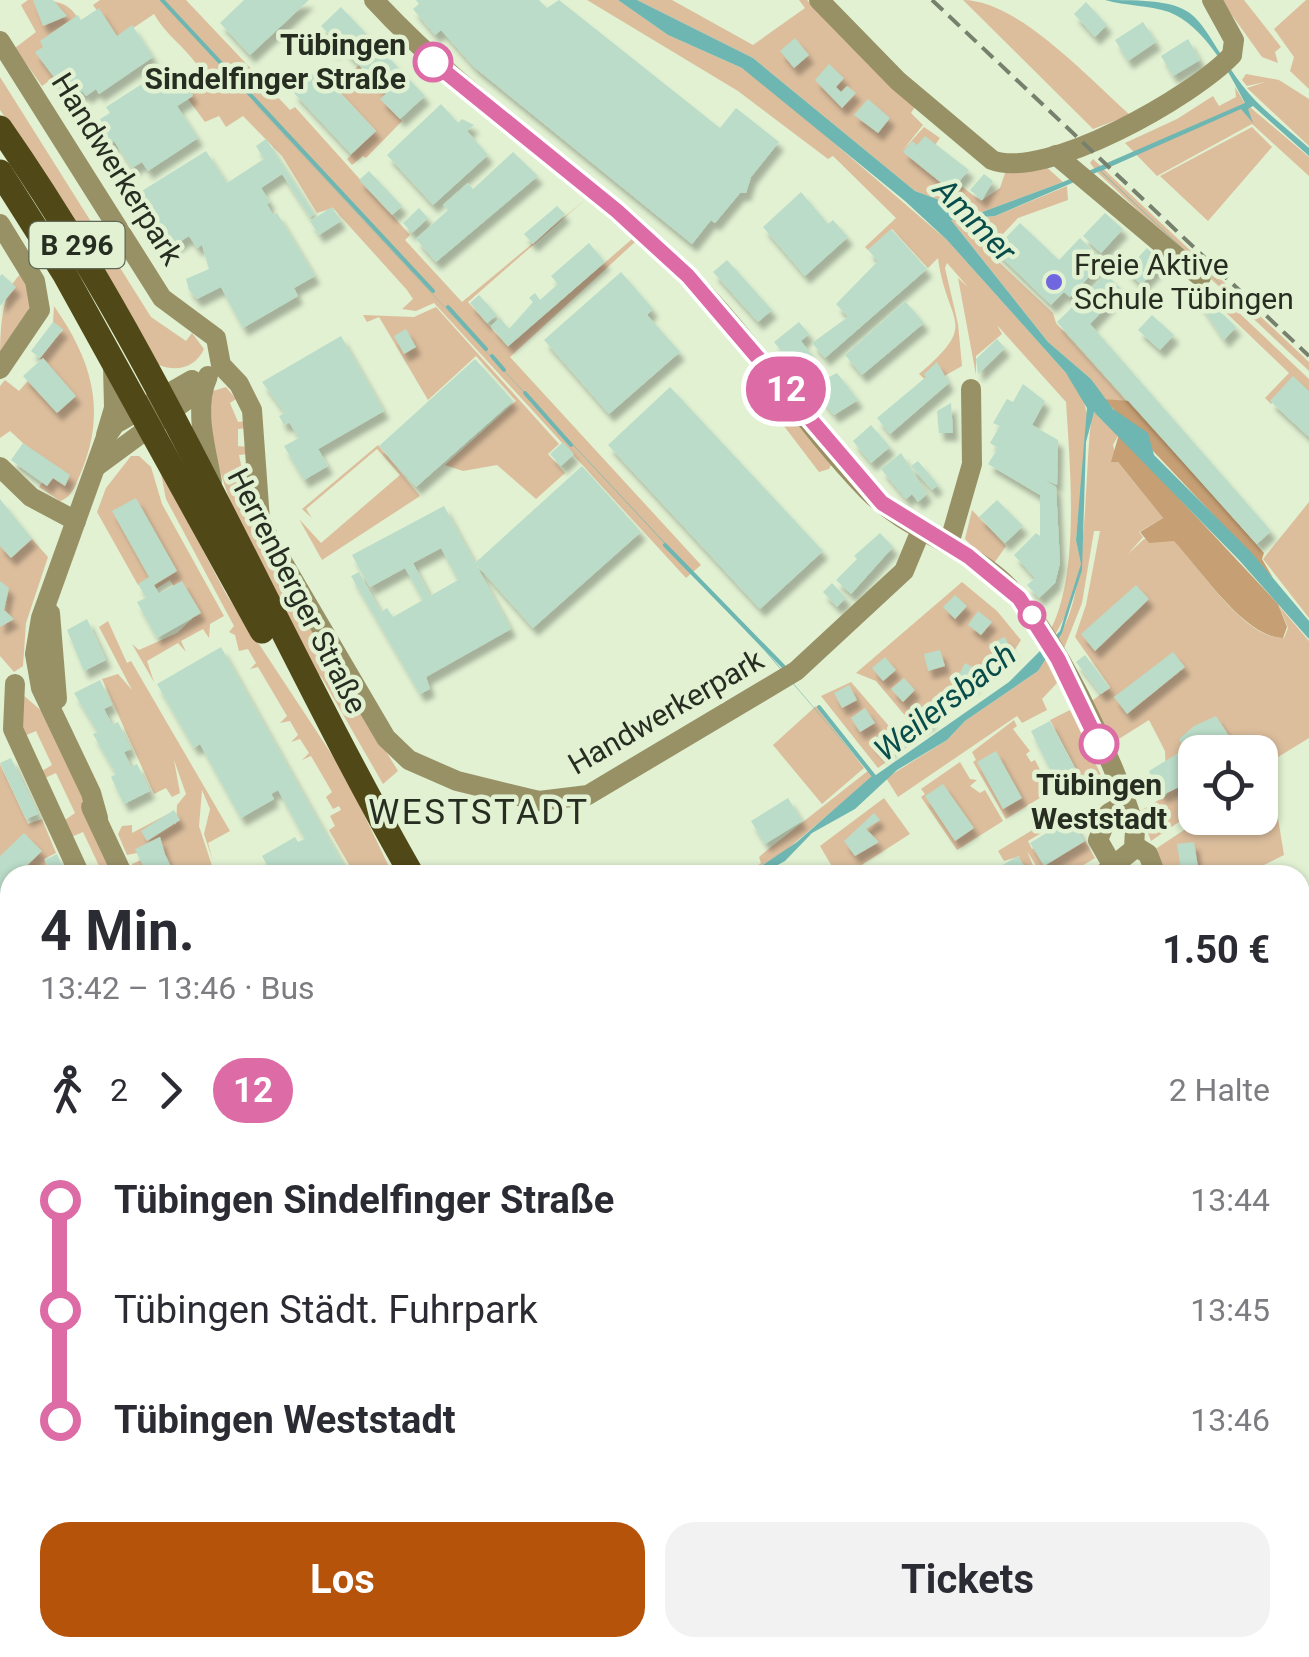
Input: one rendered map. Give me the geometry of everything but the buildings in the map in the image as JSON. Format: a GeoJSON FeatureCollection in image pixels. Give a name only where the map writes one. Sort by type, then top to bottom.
{"type":"FeatureCollection","features":[{"type":"Feature","properties":{"kind":"main road","name":"Herrenberger Straße"},"geometry":{"type":"LineString","coordinates":[[0,128],[82,252],[144,367],[153,412],[254,618],[344,756]]}},
{"type":"Feature","properties":{"kind":"main road","name":"Herrenberger Straße"},"geometry":{"type":"LineString","coordinates":[[0,172],[113,363],[153,412],[217,506],[344,756]]}},
{"type":"Feature","properties":{"kind":"main road","name":"B 296"},"geometry":{"type":"LineString","coordinates":[[344,756],[406,865]]}},
{"type":"Feature","properties":{"kind":"street"},"geometry":{"type":"LineString","coordinates":[[374,0],[448,76],[588,186],[688,276],[756,352],[861,483],[921,530],[998,578],[1028,609],[1058,659],[1136,830],[1135,846],[1115,865]]}},
{"type":"Feature","properties":{"kind":"street"},"geometry":{"type":"LineString","coordinates":[[819,0],[873,58],[992,160],[1004,165],[1056,155],[1181,97],[1238,57],[1234,40],[1212,0]]}},
{"type":"Feature","properties":{"kind":"street","name":"Handwerkerpark"},"geometry":{"type":"LineString","coordinates":[[0,41],[162,298],[169,307],[215,336],[206,377],[203,432],[217,506]]}},
{"type":"Feature","properties":{"kind":"street"},"geometry":{"type":"LineString","coordinates":[[1056,155],[1201,277]]}},
{"type":"Feature","properties":{"kind":"street"},"geometry":{"type":"LineString","coordinates":[[0,224],[35,281],[40,310],[0,369]]}},
{"type":"Feature","properties":{"kind":"street"},"geometry":{"type":"LineString","coordinates":[[113,363],[114,408],[98,466],[51,596],[47,687],[78,783],[118,865]]}},
{"type":"Feature","properties":{"kind":"street"},"geometry":{"type":"LineString","coordinates":[[144,367],[161,379],[206,377]]}},
{"type":"Feature","properties":{"kind":"street"},"geometry":{"type":"LineString","coordinates":[[98,466],[153,412],[206,377]]}},
{"type":"Feature","properties":{"kind":"street","name":"Handwerkerpark"},"geometry":{"type":"LineString","coordinates":[[206,377],[239,384],[252,410],[260,520],[386,738],[430,772],[522,797],[566,801],[588,795],[773,688],[840,633],[904,571],[921,530]]}},
{"type":"Feature","properties":{"kind":"street"},"geometry":{"type":"LineString","coordinates":[[949,544],[972,464],[971,389]]}},
{"type":"Feature","properties":{"kind":"street"},"geometry":{"type":"LineString","coordinates":[[106,436],[115,424],[153,412]]}},
{"type":"Feature","properties":{"kind":"street"},"geometry":{"type":"LineString","coordinates":[[0,467],[31,497],[76,521]]}},
{"type":"Feature","properties":{"kind":"street"},"geometry":{"type":"LineString","coordinates":[[47,687],[8,678],[13,729],[75,865]]}},
{"type":"Feature","properties":{"kind":"street"},"geometry":{"type":"LineString","coordinates":[[1106,865],[1098,840],[1109,813],[1126,803]]}},
{"type":"Feature","properties":{"kind":"street"},"geometry":{"type":"LineString","coordinates":[[1135,846],[1148,854],[1152,865]]}},
{"type":"Feature","properties":{"kind":"shaded area"},"geometry":{"type":"Polygon","coordinates":[[[28,0],[55,2],[70,9],[95,47],[42,86],[15,48],[36,32],[21,5],[28,0]]]}},
{"type":"Feature","properties":{"kind":"shaded area"},"geometry":{"type":"Polygon","coordinates":[[[100,0],[186,0],[290,110],[295,107],[410,235],[405,240],[462,302],[586,199],[468,302],[508,347],[632,239],[635,242],[510,357],[701,565],[686,578],[434,303],[416,311],[402,309],[413,299],[407,290],[333,208],[317,213],[282,156],[243,116],[226,127],[219,116],[205,122],[188,99],[193,95],[188,87],[196,81],[192,75],[198,66],[154,14],[117,39],[93,5],[100,0]]]}},
{"type":"Feature","properties":{"kind":"shaded area"},"geometry":{"type":"Polygon","coordinates":[[[587,0],[618,0],[668,35],[742,68],[764,83],[947,240],[1066,373],[1083,397],[1088,419],[1076,539],[1081,564],[1069,609],[1055,635],[1051,629],[1060,606],[1070,549],[1066,402],[997,325],[1002,334],[976,356],[976,375],[958,278],[968,287],[947,263],[962,366],[930,384],[919,374],[938,357],[955,332],[938,258],[928,268],[892,229],[868,250],[865,247],[896,218],[833,156],[828,159],[738,91],[587,0]]]}},
{"type":"Feature","properties":{"kind":"shaded area"},"geometry":{"type":"Polygon","coordinates":[[[637,0],[672,0],[753,45],[805,8],[799,0],[807,0],[915,107],[911,113],[923,125],[902,151],[924,127],[940,138],[925,159],[981,201],[1000,188],[1005,173],[1043,164],[1063,182],[977,214],[915,191],[753,58],[637,0]]]}},
{"type":"Feature","properties":{"kind":"shaded area"},"geometry":{"type":"Polygon","coordinates":[[[963,0],[1007,13],[1029,27],[1130,115],[1093,129],[963,0]]]}},
{"type":"Feature","properties":{"kind":"shaded area"},"geometry":{"type":"Polygon","coordinates":[[[1221,0],[1244,0],[1281,47],[1275,52],[1278,63],[1262,57],[1221,0]]]}},
{"type":"Feature","properties":{"kind":"shaded area"},"geometry":{"type":"Polygon","coordinates":[[[1306,0],[1309,89],[1290,71],[1294,57],[1274,29],[1306,0]]]}},
{"type":"Feature","properties":{"kind":"shaded area"},"geometry":{"type":"Polygon","coordinates":[[[359,65],[386,94],[381,99],[402,121],[366,158],[363,156],[352,165],[347,159],[376,131],[335,87],[359,65]]]}},
{"type":"Feature","properties":{"kind":"shaded area"},"geometry":{"type":"Polygon","coordinates":[[[1246,74],[1279,80],[1309,99],[1309,146],[1247,88],[1265,82],[1247,86],[1242,80],[1246,74]]]}},
{"type":"Feature","properties":{"kind":"shaded area"},"geometry":{"type":"Polygon","coordinates":[[[0,77],[151,317],[186,341],[192,333],[204,349],[191,364],[179,368],[159,365],[54,189],[0,110],[0,77]]]}},
{"type":"Feature","properties":{"kind":"shaded area"},"geometry":{"type":"Polygon","coordinates":[[[1235,87],[1244,102],[1309,157],[1309,176],[1252,124],[1157,176],[1125,143],[1177,119],[1213,96],[1219,106],[1236,97],[1235,87]]]}},
{"type":"Feature","properties":{"kind":"shaded area"},"geometry":{"type":"Polygon","coordinates":[[[1252,127],[1272,147],[1208,221],[1160,176],[1252,127]]]}},
{"type":"Feature","properties":{"kind":"shaded area"},"geometry":{"type":"Polygon","coordinates":[[[1093,159],[1309,362],[1309,371],[1098,173],[1090,163],[1093,159]]]}},
{"type":"Feature","properties":{"kind":"shaded area"},"geometry":{"type":"Polygon","coordinates":[[[1067,186],[1068,200],[1018,218],[987,251],[1053,313],[1056,323],[1127,402],[1104,399],[1091,379],[1048,342],[951,220],[995,216],[1067,186]]]}},
{"type":"Feature","properties":{"kind":"shaded area"},"geometry":{"type":"Polygon","coordinates":[[[24,271],[36,295],[0,364],[6,300],[24,271]]]}},
{"type":"Feature","properties":{"kind":"shaded area"},"geometry":{"type":"Polygon","coordinates":[[[1201,277],[1309,379],[1309,394],[1293,379],[1271,404],[1265,398],[1289,373],[1191,279],[1201,277]]]}},
{"type":"Feature","properties":{"kind":"shaded area"},"geometry":{"type":"Polygon","coordinates":[[[54,306],[78,345],[94,405],[82,470],[71,493],[60,501],[39,487],[51,469],[10,431],[0,438],[0,386],[5,380],[19,391],[43,364],[40,358],[63,330],[53,322],[54,306]]]}},
{"type":"Feature","properties":{"kind":"shaded area"},"geometry":{"type":"Polygon","coordinates":[[[436,307],[559,444],[548,454],[565,473],[536,499],[497,465],[463,471],[445,465],[516,401],[476,356],[428,400],[379,317],[367,322],[363,315],[414,317],[436,307]]]}},
{"type":"Feature","properties":{"kind":"shaded area"},"geometry":{"type":"Polygon","coordinates":[[[758,368],[831,465],[829,469],[819,472],[752,384],[750,372],[758,368]]]}},
{"type":"Feature","properties":{"kind":"shaded area"},"geometry":{"type":"Polygon","coordinates":[[[226,387],[236,399],[230,403],[238,422],[246,421],[247,428],[238,429],[238,446],[248,447],[248,454],[239,455],[250,507],[334,667],[398,771],[383,784],[322,678],[304,660],[240,527],[215,453],[211,420],[213,391],[226,387]]]}},
{"type":"Feature","properties":{"kind":"shaded area"},"geometry":{"type":"Polygon","coordinates":[[[1104,399],[1129,401],[1264,553],[1262,559],[1273,578],[1104,399]]]}},
{"type":"Feature","properties":{"kind":"shaded area"},"geometry":{"type":"Polygon","coordinates":[[[1098,411],[1119,434],[1113,445],[1118,462],[1163,518],[1139,532],[1143,537],[1128,554],[1144,539],[1174,540],[1224,601],[1254,628],[1284,638],[1288,628],[1279,606],[1309,641],[1309,738],[1278,757],[1278,735],[1178,735],[1178,823],[1151,841],[1140,811],[1167,795],[1165,751],[1149,720],[1114,742],[1109,733],[1105,735],[1088,704],[1110,687],[1075,637],[1086,605],[1100,531],[1094,531],[1082,603],[1063,651],[1056,638],[1067,621],[1080,567],[1092,414],[1098,411]]]}},
{"type":"Feature","properties":{"kind":"shaded area"},"geometry":{"type":"Polygon","coordinates":[[[1119,434],[1278,604],[1287,627],[1283,638],[1268,635],[1239,615],[1174,541],[1149,543],[1140,532],[1163,518],[1118,462],[1111,462],[1119,434]]]}},
{"type":"Feature","properties":{"kind":"shaded area"},"geometry":{"type":"Polygon","coordinates":[[[378,445],[420,496],[322,560],[299,519],[321,543],[400,475],[377,449],[306,509],[312,518],[302,509],[378,445]]]}},
{"type":"Feature","properties":{"kind":"shaded area"},"geometry":{"type":"Polygon","coordinates":[[[131,456],[139,456],[151,467],[162,504],[224,616],[210,624],[209,638],[203,629],[181,641],[186,652],[178,643],[147,661],[154,682],[132,644],[139,650],[177,633],[192,619],[170,580],[154,590],[138,585],[97,512],[106,488],[131,456]]]}},
{"type":"Feature","properties":{"kind":"shaded area"},"geometry":{"type":"Polygon","coordinates":[[[160,469],[226,594],[344,773],[388,865],[349,865],[329,830],[335,826],[330,816],[341,810],[339,806],[333,809],[326,797],[332,792],[311,756],[302,760],[309,753],[300,739],[291,742],[298,735],[290,721],[280,723],[287,716],[258,667],[250,669],[256,663],[248,649],[239,651],[235,635],[229,632],[234,626],[166,499],[160,469]]]}},
{"type":"Feature","properties":{"kind":"shaded area"},"geometry":{"type":"Polygon","coordinates":[[[1309,502],[1309,618],[1263,559],[1309,502]]]}},
{"type":"Feature","properties":{"kind":"shaded area"},"geometry":{"type":"Polygon","coordinates":[[[0,503],[48,557],[26,623],[23,666],[14,672],[0,656],[0,503]]]}},
{"type":"Feature","properties":{"kind":"shaded area"},"geometry":{"type":"Polygon","coordinates":[[[972,510],[1006,546],[992,566],[965,539],[972,510]]]}},
{"type":"Feature","properties":{"kind":"shaded area"},"geometry":{"type":"Polygon","coordinates":[[[962,582],[997,611],[1021,640],[1002,670],[925,730],[918,731],[876,681],[856,673],[962,582]]]}},
{"type":"Feature","properties":{"kind":"shaded area"},"geometry":{"type":"Polygon","coordinates":[[[108,621],[127,663],[131,661],[230,831],[208,843],[213,861],[204,834],[210,809],[202,790],[199,826],[212,865],[132,865],[141,860],[137,853],[127,855],[118,834],[122,826],[132,825],[132,833],[168,814],[176,825],[177,805],[186,794],[174,760],[180,793],[172,797],[166,788],[154,794],[102,679],[118,674],[132,690],[99,627],[108,621]]]}},
{"type":"Feature","properties":{"kind":"shaded area"},"geometry":{"type":"Polygon","coordinates":[[[1044,657],[1057,683],[1042,699],[1047,710],[1022,723],[1017,716],[898,797],[886,778],[947,740],[965,721],[1038,671],[1044,657]]]}},
{"type":"Feature","properties":{"kind":"shaded area"},"geometry":{"type":"Polygon","coordinates":[[[851,682],[907,747],[878,768],[821,696],[851,682]]]}},
{"type":"Feature","properties":{"kind":"shaded area"},"geometry":{"type":"Polygon","coordinates":[[[23,695],[44,713],[113,865],[99,865],[83,832],[71,837],[65,820],[75,813],[56,773],[45,778],[42,771],[52,765],[36,731],[22,737],[23,695]]]}},
{"type":"Feature","properties":{"kind":"shaded area"},"geometry":{"type":"Polygon","coordinates":[[[816,706],[864,768],[822,804],[773,745],[816,706]]]}},
{"type":"Feature","properties":{"kind":"shaded area"},"geometry":{"type":"Polygon","coordinates":[[[1070,710],[1110,794],[1104,797],[1091,773],[1061,790],[1055,780],[1076,769],[1050,720],[1070,710]]]}},
{"type":"Feature","properties":{"kind":"shaded area"},"geometry":{"type":"Polygon","coordinates":[[[1014,720],[1017,726],[1013,729],[1030,751],[1026,754],[1031,762],[1035,760],[1051,791],[1006,819],[973,762],[976,760],[972,752],[1014,720]]]}},
{"type":"Feature","properties":{"kind":"shaded area"},"geometry":{"type":"Polygon","coordinates":[[[960,762],[970,779],[977,780],[970,786],[980,793],[985,790],[1003,821],[957,850],[921,797],[925,794],[921,789],[960,762]]]}},
{"type":"Feature","properties":{"kind":"shaded area"},"geometry":{"type":"Polygon","coordinates":[[[0,764],[28,824],[42,819],[56,853],[44,859],[47,865],[0,865],[0,764]]]}},
{"type":"Feature","properties":{"kind":"shaded area"},"geometry":{"type":"Polygon","coordinates":[[[869,770],[873,777],[784,852],[758,865],[759,857],[869,770]]]}},
{"type":"Feature","properties":{"kind":"shaded area"},"geometry":{"type":"Polygon","coordinates":[[[884,798],[910,834],[862,865],[831,865],[820,846],[884,798]]]}},
{"type":"Feature","properties":{"kind":"shaded area"},"geometry":{"type":"Polygon","coordinates":[[[1278,818],[1284,855],[1264,865],[1160,865],[1157,848],[1178,834],[1278,835],[1278,818]]]}},
{"type":"Feature","properties":{"kind":"shaded area"},"geometry":{"type":"Polygon","coordinates":[[[1044,823],[1048,829],[1028,841],[1032,849],[1075,823],[1095,858],[1083,865],[1036,865],[1027,851],[1033,865],[1005,865],[1020,856],[1004,861],[998,851],[1044,823]]]}},
{"type":"Feature","properties":{"kind":"water"},"geometry":{"type":"Polygon","coordinates":[[[158,0],[765,650],[873,777],[1009,682],[1060,631],[1081,564],[1076,540],[1087,408],[1066,373],[947,240],[905,201],[742,68],[668,35],[618,0],[637,0],[753,58],[915,191],[977,214],[1063,182],[1245,103],[1214,50],[1193,27],[1169,12],[1105,0],[1162,3],[1192,15],[1249,94],[1309,148],[1309,156],[1253,106],[1248,109],[1253,123],[1241,109],[1101,171],[1309,368],[1100,171],[995,216],[951,220],[1048,342],[1091,379],[1113,409],[1148,433],[1154,455],[1251,552],[1309,621],[1309,639],[1239,560],[1094,412],[1086,442],[1082,570],[1062,633],[1038,671],[965,721],[947,740],[897,770],[855,809],[812,833],[778,865],[763,865],[797,842],[872,776],[765,651],[158,0]]]}},
{"type":"Feature","properties":{"kind":"waterway"},"geometry":{"type":"LineString","coordinates":[[162,0],[433,291]]}},
{"type":"Feature","properties":{"kind":"waterway"},"geometry":{"type":"LineString","coordinates":[[448,307],[486,349]]}},
{"type":"Feature","properties":{"kind":"waterway"},"geometry":{"type":"LineString","coordinates":[[492,356],[504,370]]}},
{"type":"Feature","properties":{"kind":"waterway"},"geometry":{"type":"LineString","coordinates":[[525,393],[571,445]]}},
{"type":"Feature","properties":{"kind":"waterway"},"geometry":{"type":"LineString","coordinates":[[665,545],[783,666]]}},
{"type":"Feature","properties":{"kind":"waterway"},"geometry":{"type":"LineString","coordinates":[[819,707],[877,780]]}},
{"type":"Feature","properties":{"kind":"railway"},"geometry":{"type":"LineString","coordinates":[[932,0],[1309,356]]}},
{"type":"Feature","properties":{"kind":"bus line","name":"12"},"geometry":{"type":"LineString","coordinates":[[433,62],[562,164],[688,276],[774,373],[868,491],[894,514],[968,556],[1019,598],[1058,659],[1099,744]]}},
{"type":"Feature","properties":{"kind":"place","name":"Tübingen Sindelfinger Straße"},"geometry":{"type":"Point","coordinates":[433,62]}},
{"type":"Feature","properties":{"kind":"place","name":"Freie Aktive Schule Tübingen"},"geometry":{"type":"Point","coordinates":[1054,282]}},
{"type":"Feature","properties":{"kind":"place","name":"Tübingen Weststadt"},"geometry":{"type":"Point","coordinates":[1099,744]}},
{"type":"Feature","properties":{"kind":"district","name":"WESTSTADT"},"geometry":{"type":"Point","coordinates":[479,812]}},
{"type":"Feature","properties":{"kind":"water label","name":"Ammer"},"geometry":{"type":"Point","coordinates":[975,220]}},
{"type":"Feature","properties":{"kind":"water label","name":"Weilersbach"},"geometry":{"type":"Point","coordinates":[945,702]}}]}
